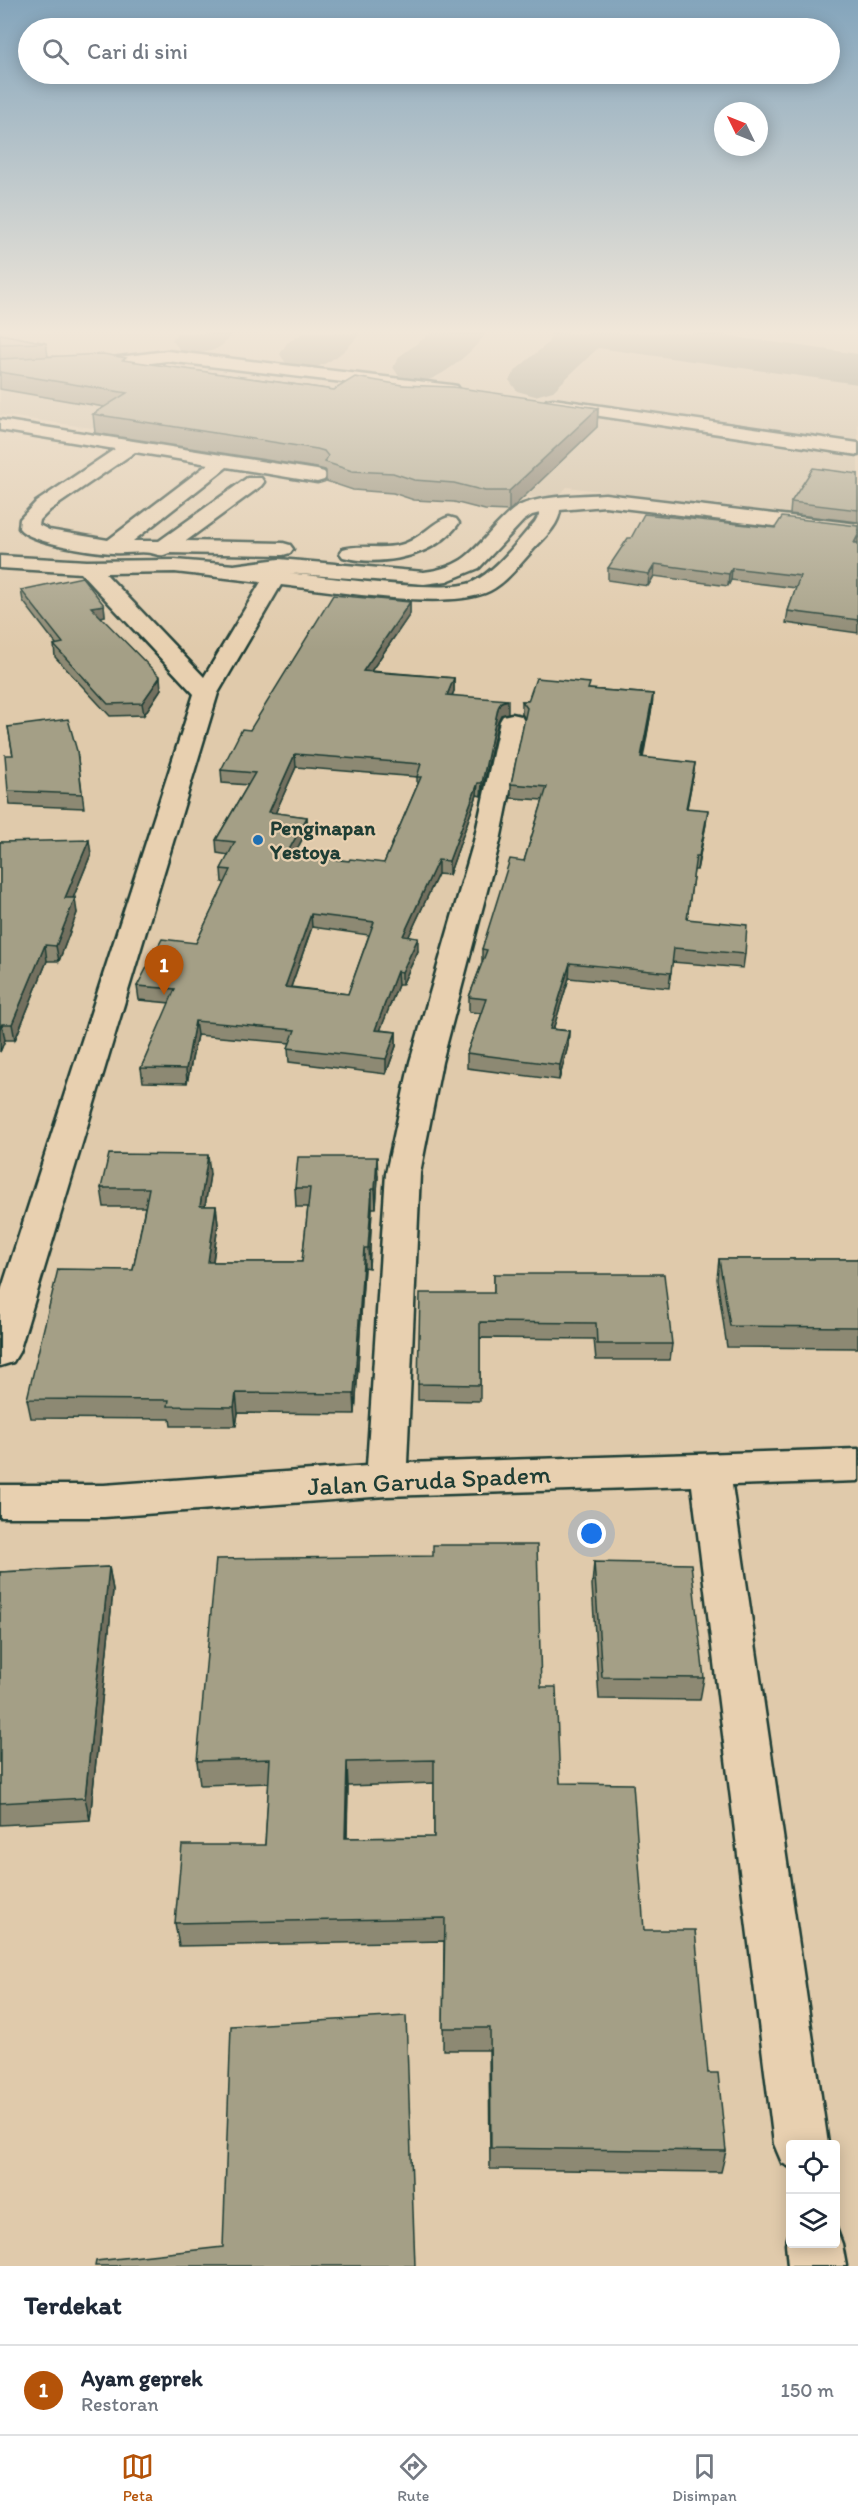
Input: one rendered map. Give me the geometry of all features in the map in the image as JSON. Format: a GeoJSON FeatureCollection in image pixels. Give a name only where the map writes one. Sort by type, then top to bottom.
{"type":"FeatureCollection","features":[{"type":"Feature","properties":{"kind":"street"},"geometry":{"type":"LineString","coordinates":[[86,439],[317,476]]}},
{"type":"Feature","properties":{"kind":"street"},"geometry":{"type":"LineString","coordinates":[[788,439],[858,449]]}},
{"type":"Feature","properties":{"kind":"street"},"geometry":{"type":"LineString","coordinates":[[132,446],[43,506],[30,519],[29,528],[44,535],[112,547],[243,547],[382,555],[417,546],[436,537],[449,523]]}},
{"type":"Feature","properties":{"kind":"street"},"geometry":{"type":"LineString","coordinates":[[112,547],[222,462]]}},
{"type":"Feature","properties":{"kind":"street"},"geometry":{"type":"LineString","coordinates":[[139,565],[254,482]]}},
{"type":"Feature","properties":{"kind":"street"},"geometry":{"type":"LineString","coordinates":[[0,562],[87,567],[139,565],[424,578],[447,575],[472,564],[516,517],[519,509],[550,510],[605,500],[858,530]]}},
{"type":"Feature","properties":{"kind":"street"},"geometry":{"type":"LineString","coordinates":[[171,501],[216,509]]}},
{"type":"Feature","properties":{"kind":"street"},"geometry":{"type":"LineString","coordinates":[[276,571],[413,592],[462,592],[478,588],[496,577],[544,525],[550,510]]}},
{"type":"Feature","properties":{"kind":"street"},"geometry":{"type":"LineString","coordinates":[[87,567],[206,693]]}},
{"type":"Feature","properties":{"kind":"street"},"geometry":{"type":"LineString","coordinates":[[0,1352],[206,693],[276,571]]}},
{"type":"Feature","properties":{"kind":"street"},"geometry":{"type":"LineString","coordinates":[[386,1480],[403,1173],[426,1062],[487,841],[513,721]]}},
{"type":"Feature","properties":{"kind":"street","name":"Jalan Garuda Spadem"},"geometry":{"type":"LineString","coordinates":[[0,1501],[104,1501],[386,1480],[858,1465]]}},
{"type":"Feature","properties":{"kind":"street"},"geometry":{"type":"LineString","coordinates":[[710,1470],[800,2140]]}},
{"type":"Feature","properties":{"kind":"street"},"geometry":{"type":"LineString","coordinates":[[815,2248],[817,2266]]}},
{"type":"Feature","properties":{"kind":"shaded area"},"geometry":{"type":"Polygon","coordinates":[[[130,439],[858,439],[858,523],[567,487],[554,500],[526,496],[514,508],[485,510],[454,502],[423,501],[393,493],[353,490],[329,482],[274,475],[293,462],[277,458],[272,462],[130,439]]]}},
{"type":"Feature","properties":{"kind":"building"},"geometry":{"type":"Polygon","coordinates":[[[251,439],[565,439],[509,491],[485,491],[454,483],[414,480],[393,473],[352,471],[325,462],[328,456],[324,451],[251,439]]]}},
{"type":"Feature","properties":{"kind":"building"},"geometry":{"type":"Polygon","coordinates":[[[813,468],[858,474],[858,510],[791,502],[813,468]]]}},
{"type":"Feature","properties":{"kind":"building"},"geometry":{"type":"Polygon","coordinates":[[[644,514],[775,528],[782,517],[858,526],[858,535],[854,543],[858,543],[858,620],[788,611],[800,576],[732,568],[729,574],[655,564],[649,574],[608,568],[628,538],[631,538],[644,514]]]}},
{"type":"Feature","properties":{"kind":"building"},"geometry":{"type":"Polygon","coordinates":[[[82,577],[104,605],[91,607],[160,677],[142,703],[108,704],[54,645],[63,643],[21,590],[82,577]]]}},
{"type":"Feature","properties":{"kind":"building"},"geometry":{"type":"Polygon","coordinates":[[[333,595],[410,602],[363,671],[454,678],[447,695],[508,700],[501,702],[498,708],[482,783],[478,783],[449,861],[438,860],[403,936],[418,938],[402,972],[397,971],[375,1030],[396,1032],[386,1059],[288,1048],[295,1030],[195,1021],[186,1069],[141,1068],[175,989],[137,986],[162,939],[196,943],[231,870],[221,869],[235,842],[216,840],[255,773],[221,770],[242,729],[250,730],[333,595]],[[295,754],[269,812],[307,817],[286,855],[384,863],[421,777],[417,777],[421,764],[295,754]],[[311,914],[285,987],[348,994],[374,922],[311,914]]]}},
{"type":"Feature","properties":{"kind":"building"},"geometry":{"type":"Polygon","coordinates":[[[536,678],[590,683],[588,689],[653,694],[641,757],[695,763],[686,808],[708,810],[699,856],[696,856],[687,919],[747,925],[745,954],[674,948],[671,973],[570,963],[550,1029],[569,1031],[560,1065],[467,1053],[486,999],[469,997],[487,950],[482,949],[510,859],[524,861],[547,787],[511,784],[527,708],[522,701],[528,701],[536,678]]]}},
{"type":"Feature","properties":{"kind":"building"},"geometry":{"type":"Polygon","coordinates":[[[68,719],[77,751],[82,794],[8,791],[5,755],[13,755],[8,727],[68,719]]]}},
{"type":"Feature","properties":{"kind":"building"},"geometry":{"type":"Polygon","coordinates":[[[89,840],[65,898],[75,898],[56,946],[45,945],[12,1024],[2,1024],[0,1029],[0,842],[89,840]]]}},
{"type":"Feature","properties":{"kind":"building"},"geometry":{"type":"Polygon","coordinates":[[[109,1154],[208,1155],[200,1206],[216,1206],[208,1262],[302,1262],[310,1188],[295,1188],[298,1157],[377,1157],[375,1189],[372,1189],[368,1248],[364,1248],[354,1394],[236,1393],[234,1407],[168,1406],[169,1400],[27,1399],[58,1269],[133,1270],[149,1188],[101,1188],[109,1154]]]}},
{"type":"Feature","properties":{"kind":"building"},"geometry":{"type":"Polygon","coordinates":[[[719,1259],[858,1259],[858,1327],[730,1326],[719,1259]]]}},
{"type":"Feature","properties":{"kind":"building"},"geometry":{"type":"Polygon","coordinates":[[[494,1274],[664,1274],[672,1344],[597,1344],[596,1323],[480,1322],[480,1385],[418,1384],[420,1293],[494,1293],[494,1274]]]}},
{"type":"Feature","properties":{"kind":"building"},"geometry":{"type":"Polygon","coordinates":[[[433,1545],[537,1545],[541,1687],[556,1687],[560,1783],[633,1784],[644,1930],[695,1930],[708,2073],[718,2073],[726,2151],[491,2148],[490,2028],[443,2028],[445,1918],[175,1923],[182,1845],[265,1845],[270,1759],[197,1761],[216,1559],[433,1556],[433,1545]],[[434,1760],[347,1762],[345,1838],[434,1837],[434,1760]]]}},
{"type":"Feature","properties":{"kind":"building"},"geometry":{"type":"Polygon","coordinates":[[[594,1562],[691,1564],[704,1678],[602,1677],[594,1562]]]}},
{"type":"Feature","properties":{"kind":"building"},"geometry":{"type":"Polygon","coordinates":[[[109,1567],[85,1798],[0,1803],[0,1572],[109,1567]]]}},
{"type":"Feature","properties":{"kind":"building"},"geometry":{"type":"Polygon","coordinates":[[[406,2016],[415,2266],[95,2266],[96,2261],[223,2247],[231,2026],[406,2016]]]}},
{"type":"Feature","properties":{"kind":"place","name":"Penginapan Yestoya"},"geometry":{"type":"Point","coordinates":[258,840]}},
{"type":"Feature","properties":{"kind":"place","name":"Ayam geprek"},"geometry":{"type":"Point","coordinates":[164,995]}}]}
